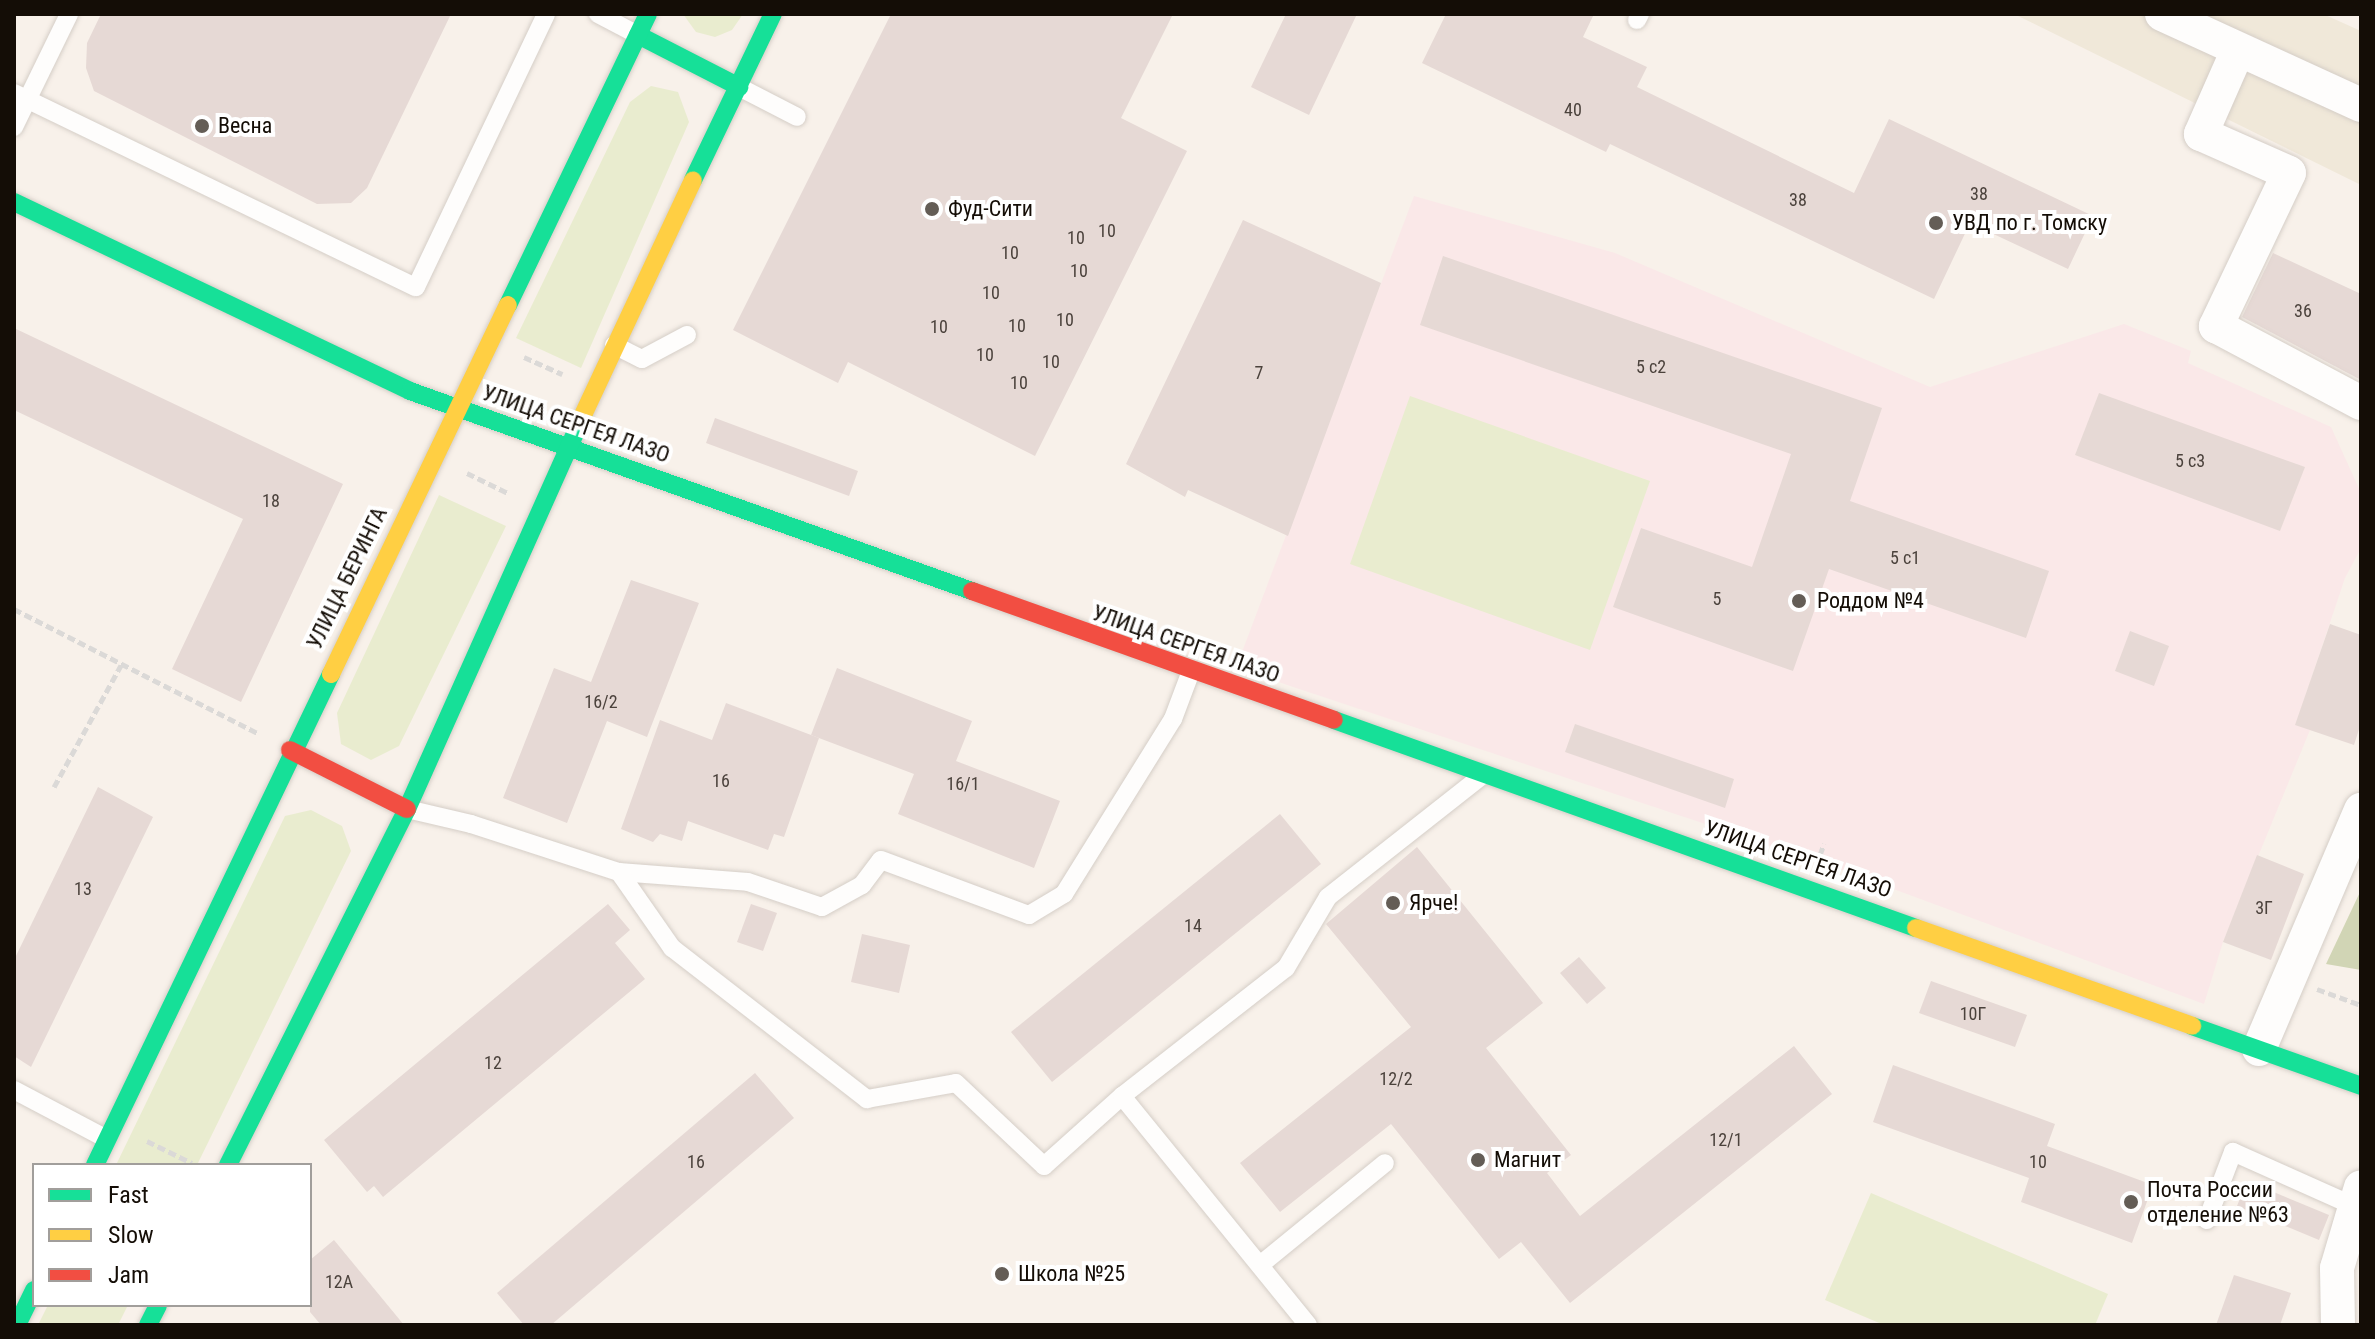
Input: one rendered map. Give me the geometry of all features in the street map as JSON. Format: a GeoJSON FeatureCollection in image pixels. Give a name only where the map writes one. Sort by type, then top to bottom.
{"type":"FeatureCollection","features":[{"type":"Feature","properties":{"kind":"street","name":"УЛИЦА БЕРИНГА"},"geometry":{"type":"LineString","coordinates":[[96,1163],[290,750],[648,14]]}},
{"type":"Feature","properties":{"kind":"street"},"geometry":{"type":"LineString","coordinates":[[229,1163],[407,809],[614,345],[773,14]]}},
{"type":"Feature","properties":{"kind":"street"},"geometry":{"type":"LineString","coordinates":[[2162,14],[2361,105]]}},
{"type":"Feature","properties":{"kind":"street"},"geometry":{"type":"LineString","coordinates":[[638,35],[739,87]]}},
{"type":"Feature","properties":{"kind":"street"},"geometry":{"type":"LineString","coordinates":[[2238,50],[2201,134],[2289,173],[2216,326],[2361,403]]}},
{"type":"Feature","properties":{"kind":"street","name":"УЛИЦА СЕРГЕЯ ЛАЗО"},"geometry":{"type":"LineString","coordinates":[[14,202],[457,409],[2361,1086]]}},
{"type":"Feature","properties":{"kind":"street"},"geometry":{"type":"LineString","coordinates":[[290,750],[407,809]]}},
{"type":"Feature","properties":{"kind":"street"},"geometry":{"type":"LineString","coordinates":[[2259,1049],[2286,978],[2361,810]]}},
{"type":"Feature","properties":{"kind":"street"},"geometry":{"type":"LineString","coordinates":[[2338,1325],[2337,1268],[2357,1197]]}},
{"type":"Feature","properties":{"kind":"street"},"geometry":{"type":"LineString","coordinates":[[18,1324],[32,1294]]}},
{"type":"Feature","properties":{"kind":"street"},"geometry":{"type":"LineString","coordinates":[[148,1325],[157,1307]]}},
{"type":"Feature","properties":{"kind":"lane"},"geometry":{"type":"LineString","coordinates":[[14,127],[21,96],[69,14]]}},
{"type":"Feature","properties":{"kind":"lane"},"geometry":{"type":"LineString","coordinates":[[21,96],[416,287],[546,14]]}},
{"type":"Feature","properties":{"kind":"lane"},"geometry":{"type":"LineString","coordinates":[[598,14],[638,35]]}},
{"type":"Feature","properties":{"kind":"lane"},"geometry":{"type":"LineString","coordinates":[[739,87],[797,117]]}},
{"type":"Feature","properties":{"kind":"lane"},"geometry":{"type":"LineString","coordinates":[[614,345],[642,359],[687,335]]}},
{"type":"Feature","properties":{"kind":"lane"},"geometry":{"type":"LineString","coordinates":[[407,809],[471,824],[619,872],[748,882],[822,907],[862,885],[881,860],[1029,915],[1064,894],[1173,719],[1191,671]]}},
{"type":"Feature","properties":{"kind":"lane"},"geometry":{"type":"LineString","coordinates":[[619,872],[672,948],[867,1099],[956,1083],[1044,1166],[1122,1096],[1286,968],[1328,897],[1484,774]]}},
{"type":"Feature","properties":{"kind":"lane"},"geometry":{"type":"LineString","coordinates":[[14,1090],[108,1139]]}},
{"type":"Feature","properties":{"kind":"lane"},"geometry":{"type":"LineString","coordinates":[[1122,1096],[1308,1325]]}},
{"type":"Feature","properties":{"kind":"lane"},"geometry":{"type":"LineString","coordinates":[[2207,1220],[2233,1152],[2357,1197]]}},
{"type":"Feature","properties":{"kind":"lane"},"geometry":{"type":"LineString","coordinates":[[1260,1265],[1385,1163]]}},
{"type":"Feature","properties":{"kind":"path"},"geometry":{"type":"LineString","coordinates":[[521,356],[572,378]]}},
{"type":"Feature","properties":{"kind":"path"},"geometry":{"type":"LineString","coordinates":[[451,466],[508,493]]}},
{"type":"Feature","properties":{"kind":"path"},"geometry":{"type":"LineString","coordinates":[[14,609],[290,750]]}},
{"type":"Feature","properties":{"kind":"path"},"geometry":{"type":"LineString","coordinates":[[54,787],[121,665]]}},
{"type":"Feature","properties":{"kind":"path"},"geometry":{"type":"LineString","coordinates":[[2286,978],[2361,1005]]}},
{"type":"Feature","properties":{"kind":"path"},"geometry":{"type":"LineString","coordinates":[[144,1139],[192,1163]]}},
{"type":"Feature","properties":{"kind":"shaded area"},"geometry":{"type":"Polygon","coordinates":[[[2014,14],[2323,14],[2361,31],[2361,185],[2014,14]]]}},
{"type":"Feature","properties":{"kind":"shaded area","name":"Роддом №4"},"geometry":{"type":"Polygon","coordinates":[[[1414,196],[1615,253],[1930,387],[2124,324],[2191,351],[2188,363],[2331,427],[2361,493],[2361,548],[2345,578],[2296,724],[2310,730],[2223,942],[2204,1004],[1823,863],[1236,668],[1414,196]]]}},
{"type":"Feature","properties":{"kind":"green space"},"geometry":{"type":"Polygon","coordinates":[[[683,14],[743,14],[732,30],[715,37],[696,32],[683,14]]]}},
{"type":"Feature","properties":{"kind":"green space"},"geometry":{"type":"Polygon","coordinates":[[[651,86],[678,92],[689,122],[581,368],[516,338],[630,102],[651,86]]]}},
{"type":"Feature","properties":{"kind":"green space"},"geometry":{"type":"Polygon","coordinates":[[[1410,396],[1650,481],[1590,650],[1350,564],[1410,396]]]}},
{"type":"Feature","properties":{"kind":"green space"},"geometry":{"type":"Polygon","coordinates":[[[439,495],[506,526],[399,746],[371,760],[341,744],[337,713],[439,495]]]}},
{"type":"Feature","properties":{"kind":"green space"},"geometry":{"type":"Polygon","coordinates":[[[311,810],[342,826],[351,851],[198,1163],[117,1163],[285,816],[311,810]]]}},
{"type":"Feature","properties":{"kind":"green space"},"geometry":{"type":"Polygon","coordinates":[[[2361,890],[2361,970],[2326,964],[2361,890]]]}},
{"type":"Feature","properties":{"kind":"green space"},"geometry":{"type":"Polygon","coordinates":[[[1871,1193],[2108,1294],[2095,1325],[1884,1325],[1825,1300],[1871,1193]]]}},
{"type":"Feature","properties":{"kind":"green space"},"geometry":{"type":"Polygon","coordinates":[[[47,1307],[127,1307],[118,1325],[38,1325],[47,1307]]]}},
{"type":"Feature","properties":{"kind":"building"},"geometry":{"type":"Polygon","coordinates":[[[101,14],[451,14],[367,188],[351,203],[317,204],[94,91],[86,68],[87,43],[101,14]]]}},
{"type":"Feature","properties":{"kind":"building"},"geometry":{"type":"Polygon","coordinates":[[[891,14],[1173,14],[1121,118],[1187,151],[1035,456],[848,362],[838,383],[733,330],[891,14]]]}},
{"type":"Feature","properties":{"kind":"building"},"geometry":{"type":"Polygon","coordinates":[[[1286,14],[1357,14],[1309,115],[1251,87],[1286,14]]]}},
{"type":"Feature","properties":{"kind":"building"},"geometry":{"type":"Polygon","coordinates":[[[1446,14],[1594,14],[1583,37],[1647,67],[1637,87],[1854,193],[1889,119],[2093,216],[2068,269],[1970,223],[1934,299],[1610,144],[1606,152],[1422,63],[1446,14]]]}},
{"type":"Feature","properties":{"kind":"building"},"geometry":{"type":"Polygon","coordinates":[[[1243,220],[1381,283],[1288,536],[1188,490],[1185,497],[1126,464],[1243,220]]]}},
{"type":"Feature","properties":{"kind":"building"},"geometry":{"type":"Polygon","coordinates":[[[2273,253],[2361,294],[2361,380],[2242,317],[2273,253]]]}},
{"type":"Feature","properties":{"kind":"building"},"geometry":{"type":"Polygon","coordinates":[[[1443,256],[1882,408],[1850,501],[2049,571],[2026,638],[1829,569],[1793,671],[1613,607],[1641,528],[1752,567],[1791,454],[1420,325],[1443,256]]]}},
{"type":"Feature","properties":{"kind":"building"},"geometry":{"type":"Polygon","coordinates":[[[14,328],[343,484],[241,702],[172,669],[243,519],[14,410],[14,328]]]}},
{"type":"Feature","properties":{"kind":"building"},"geometry":{"type":"Polygon","coordinates":[[[2099,393],[2305,467],[2280,531],[2075,455],[2099,393]]]}},
{"type":"Feature","properties":{"kind":"building"},"geometry":{"type":"Polygon","coordinates":[[[715,418],[858,471],[849,496],[706,443],[715,418]]]}},
{"type":"Feature","properties":{"kind":"building"},"geometry":{"type":"Polygon","coordinates":[[[631,580],[699,603],[647,737],[607,721],[567,823],[503,798],[554,668],[591,682],[631,580]]]}},
{"type":"Feature","properties":{"kind":"building"},"geometry":{"type":"Polygon","coordinates":[[[2330,624],[2361,635],[2361,723],[2354,745],[2295,725],[2330,624]]]}},
{"type":"Feature","properties":{"kind":"building"},"geometry":{"type":"Polygon","coordinates":[[[2130,631],[2169,646],[2154,686],[2115,671],[2130,631]]]}},
{"type":"Feature","properties":{"kind":"building"},"geometry":{"type":"Polygon","coordinates":[[[837,668],[972,721],[956,761],[1060,801],[1034,868],[898,814],[914,774],[811,735],[837,668]]]}},
{"type":"Feature","properties":{"kind":"building"},"geometry":{"type":"Polygon","coordinates":[[[726,703],[819,738],[784,837],[774,834],[768,850],[688,821],[682,841],[660,834],[653,842],[621,829],[660,720],[712,740],[726,703]]]}},
{"type":"Feature","properties":{"kind":"building"},"geometry":{"type":"Polygon","coordinates":[[[1575,724],[1734,779],[1725,808],[1565,752],[1575,724]]]}},
{"type":"Feature","properties":{"kind":"building"},"geometry":{"type":"Polygon","coordinates":[[[98,787],[153,817],[31,1067],[14,1056],[14,960],[98,787]]]}},
{"type":"Feature","properties":{"kind":"building"},"geometry":{"type":"Polygon","coordinates":[[[1280,814],[1321,864],[1052,1082],[1011,1032],[1280,814]]]}},
{"type":"Feature","properties":{"kind":"building"},"geometry":{"type":"Polygon","coordinates":[[[1417,847],[1543,1003],[1486,1048],[1571,1155],[1547,1173],[1580,1216],[1794,1046],[1832,1094],[1570,1303],[1521,1242],[1499,1259],[1391,1124],[1280,1212],[1240,1163],[1411,1027],[1326,924],[1417,847]]]}},
{"type":"Feature","properties":{"kind":"building"},"geometry":{"type":"Polygon","coordinates":[[[2257,855],[2304,874],[2271,960],[2223,942],[2257,855]]]}},
{"type":"Feature","properties":{"kind":"building"},"geometry":{"type":"Polygon","coordinates":[[[608,904],[630,930],[615,943],[645,979],[383,1197],[374,1186],[367,1192],[324,1140],[608,904]]]}},
{"type":"Feature","properties":{"kind":"building"},"geometry":{"type":"Polygon","coordinates":[[[751,904],[777,913],[763,951],[737,942],[751,904]]]}},
{"type":"Feature","properties":{"kind":"building"},"geometry":{"type":"Polygon","coordinates":[[[862,934],[910,945],[899,993],[851,982],[862,934]]]}},
{"type":"Feature","properties":{"kind":"building"},"geometry":{"type":"Polygon","coordinates":[[[1579,957],[1606,988],[1587,1004],[1560,973],[1579,957]]]}},
{"type":"Feature","properties":{"kind":"building"},"geometry":{"type":"Polygon","coordinates":[[[1931,981],[2027,1015],[2015,1047],[1919,1013],[1931,981]]]}},
{"type":"Feature","properties":{"kind":"building"},"geometry":{"type":"Polygon","coordinates":[[[1893,1065],[2055,1124],[2047,1146],[2153,1185],[2132,1243],[2021,1202],[2029,1178],[1873,1122],[1893,1065]]]}},
{"type":"Feature","properties":{"kind":"building"},"geometry":{"type":"Polygon","coordinates":[[[755,1073],[794,1118],[551,1325],[524,1325],[497,1293],[755,1073]]]}},
{"type":"Feature","properties":{"kind":"building"},"geometry":{"type":"Polygon","coordinates":[[[2247,1181],[2329,1215],[2319,1240],[2237,1206],[2247,1181]]]}},
{"type":"Feature","properties":{"kind":"building"},"geometry":{"type":"Polygon","coordinates":[[[334,1240],[404,1325],[321,1325],[310,1312],[312,1258],[334,1240]]]}},
{"type":"Feature","properties":{"kind":"building"},"geometry":{"type":"Polygon","coordinates":[[[2234,1275],[2291,1293],[2280,1325],[2216,1325],[2234,1275]]]}},
{"type":"Feature","properties":{"kind":"traffic: fast"},"geometry":{"type":"LineString","coordinates":[[508,305],[648,14]]}},
{"type":"Feature","properties":{"kind":"traffic: fast"},"geometry":{"type":"LineString","coordinates":[[693,180],[773,14]]}},
{"type":"Feature","properties":{"kind":"traffic: fast"},"geometry":{"type":"LineString","coordinates":[[638,35],[739,87]]}},
{"type":"Feature","properties":{"kind":"traffic: fast"},"geometry":{"type":"LineString","coordinates":[[14,202],[410,391],[972,591]]}},
{"type":"Feature","properties":{"kind":"traffic: fast"},"geometry":{"type":"LineString","coordinates":[[229,1163],[407,809],[583,415]]}},
{"type":"Feature","properties":{"kind":"traffic: fast"},"geometry":{"type":"LineString","coordinates":[[96,1163],[331,674]]}},
{"type":"Feature","properties":{"kind":"traffic: fast"},"geometry":{"type":"LineString","coordinates":[[1334,720],[1916,928]]}},
{"type":"Feature","properties":{"kind":"traffic: fast"},"geometry":{"type":"LineString","coordinates":[[2192,1026],[2361,1086]]}},
{"type":"Feature","properties":{"kind":"traffic: fast"},"geometry":{"type":"LineString","coordinates":[[17,1325],[32,1294]]}},
{"type":"Feature","properties":{"kind":"traffic: fast"},"geometry":{"type":"LineString","coordinates":[[148,1325],[157,1307]]}},
{"type":"Feature","properties":{"kind":"traffic: slow"},"geometry":{"type":"LineString","coordinates":[[583,415],[693,180]]}},
{"type":"Feature","properties":{"kind":"traffic: slow"},"geometry":{"type":"LineString","coordinates":[[331,674],[508,305]]}},
{"type":"Feature","properties":{"kind":"traffic: slow"},"geometry":{"type":"LineString","coordinates":[[1916,928],[2192,1026]]}},
{"type":"Feature","properties":{"kind":"traffic: jam"},"geometry":{"type":"LineString","coordinates":[[972,591],[1334,720]]}},
{"type":"Feature","properties":{"kind":"traffic: jam"},"geometry":{"type":"LineString","coordinates":[[290,750],[407,809]]}},
{"type":"Feature","properties":{"kind":"place","name":"Весна"},"geometry":{"type":"Point","coordinates":[202,126]}},
{"type":"Feature","properties":{"kind":"place","name":"Фуд-Сити"},"geometry":{"type":"Point","coordinates":[932,209]}},
{"type":"Feature","properties":{"kind":"place","name":"УВД по г. Томску"},"geometry":{"type":"Point","coordinates":[1936,223]}},
{"type":"Feature","properties":{"kind":"place","name":"Роддом №4"},"geometry":{"type":"Point","coordinates":[1799,601]}},
{"type":"Feature","properties":{"kind":"place","name":"Ярче!"},"geometry":{"type":"Point","coordinates":[1393,903]}},
{"type":"Feature","properties":{"kind":"place","name":"Магнит"},"geometry":{"type":"Point","coordinates":[1478,1160]}},
{"type":"Feature","properties":{"kind":"place","name":"Почта России отделение №63"},"geometry":{"type":"Point","coordinates":[2131,1202]}},
{"type":"Feature","properties":{"kind":"place","name":"Школа №25"},"geometry":{"type":"Point","coordinates":[1002,1274]}}]}
